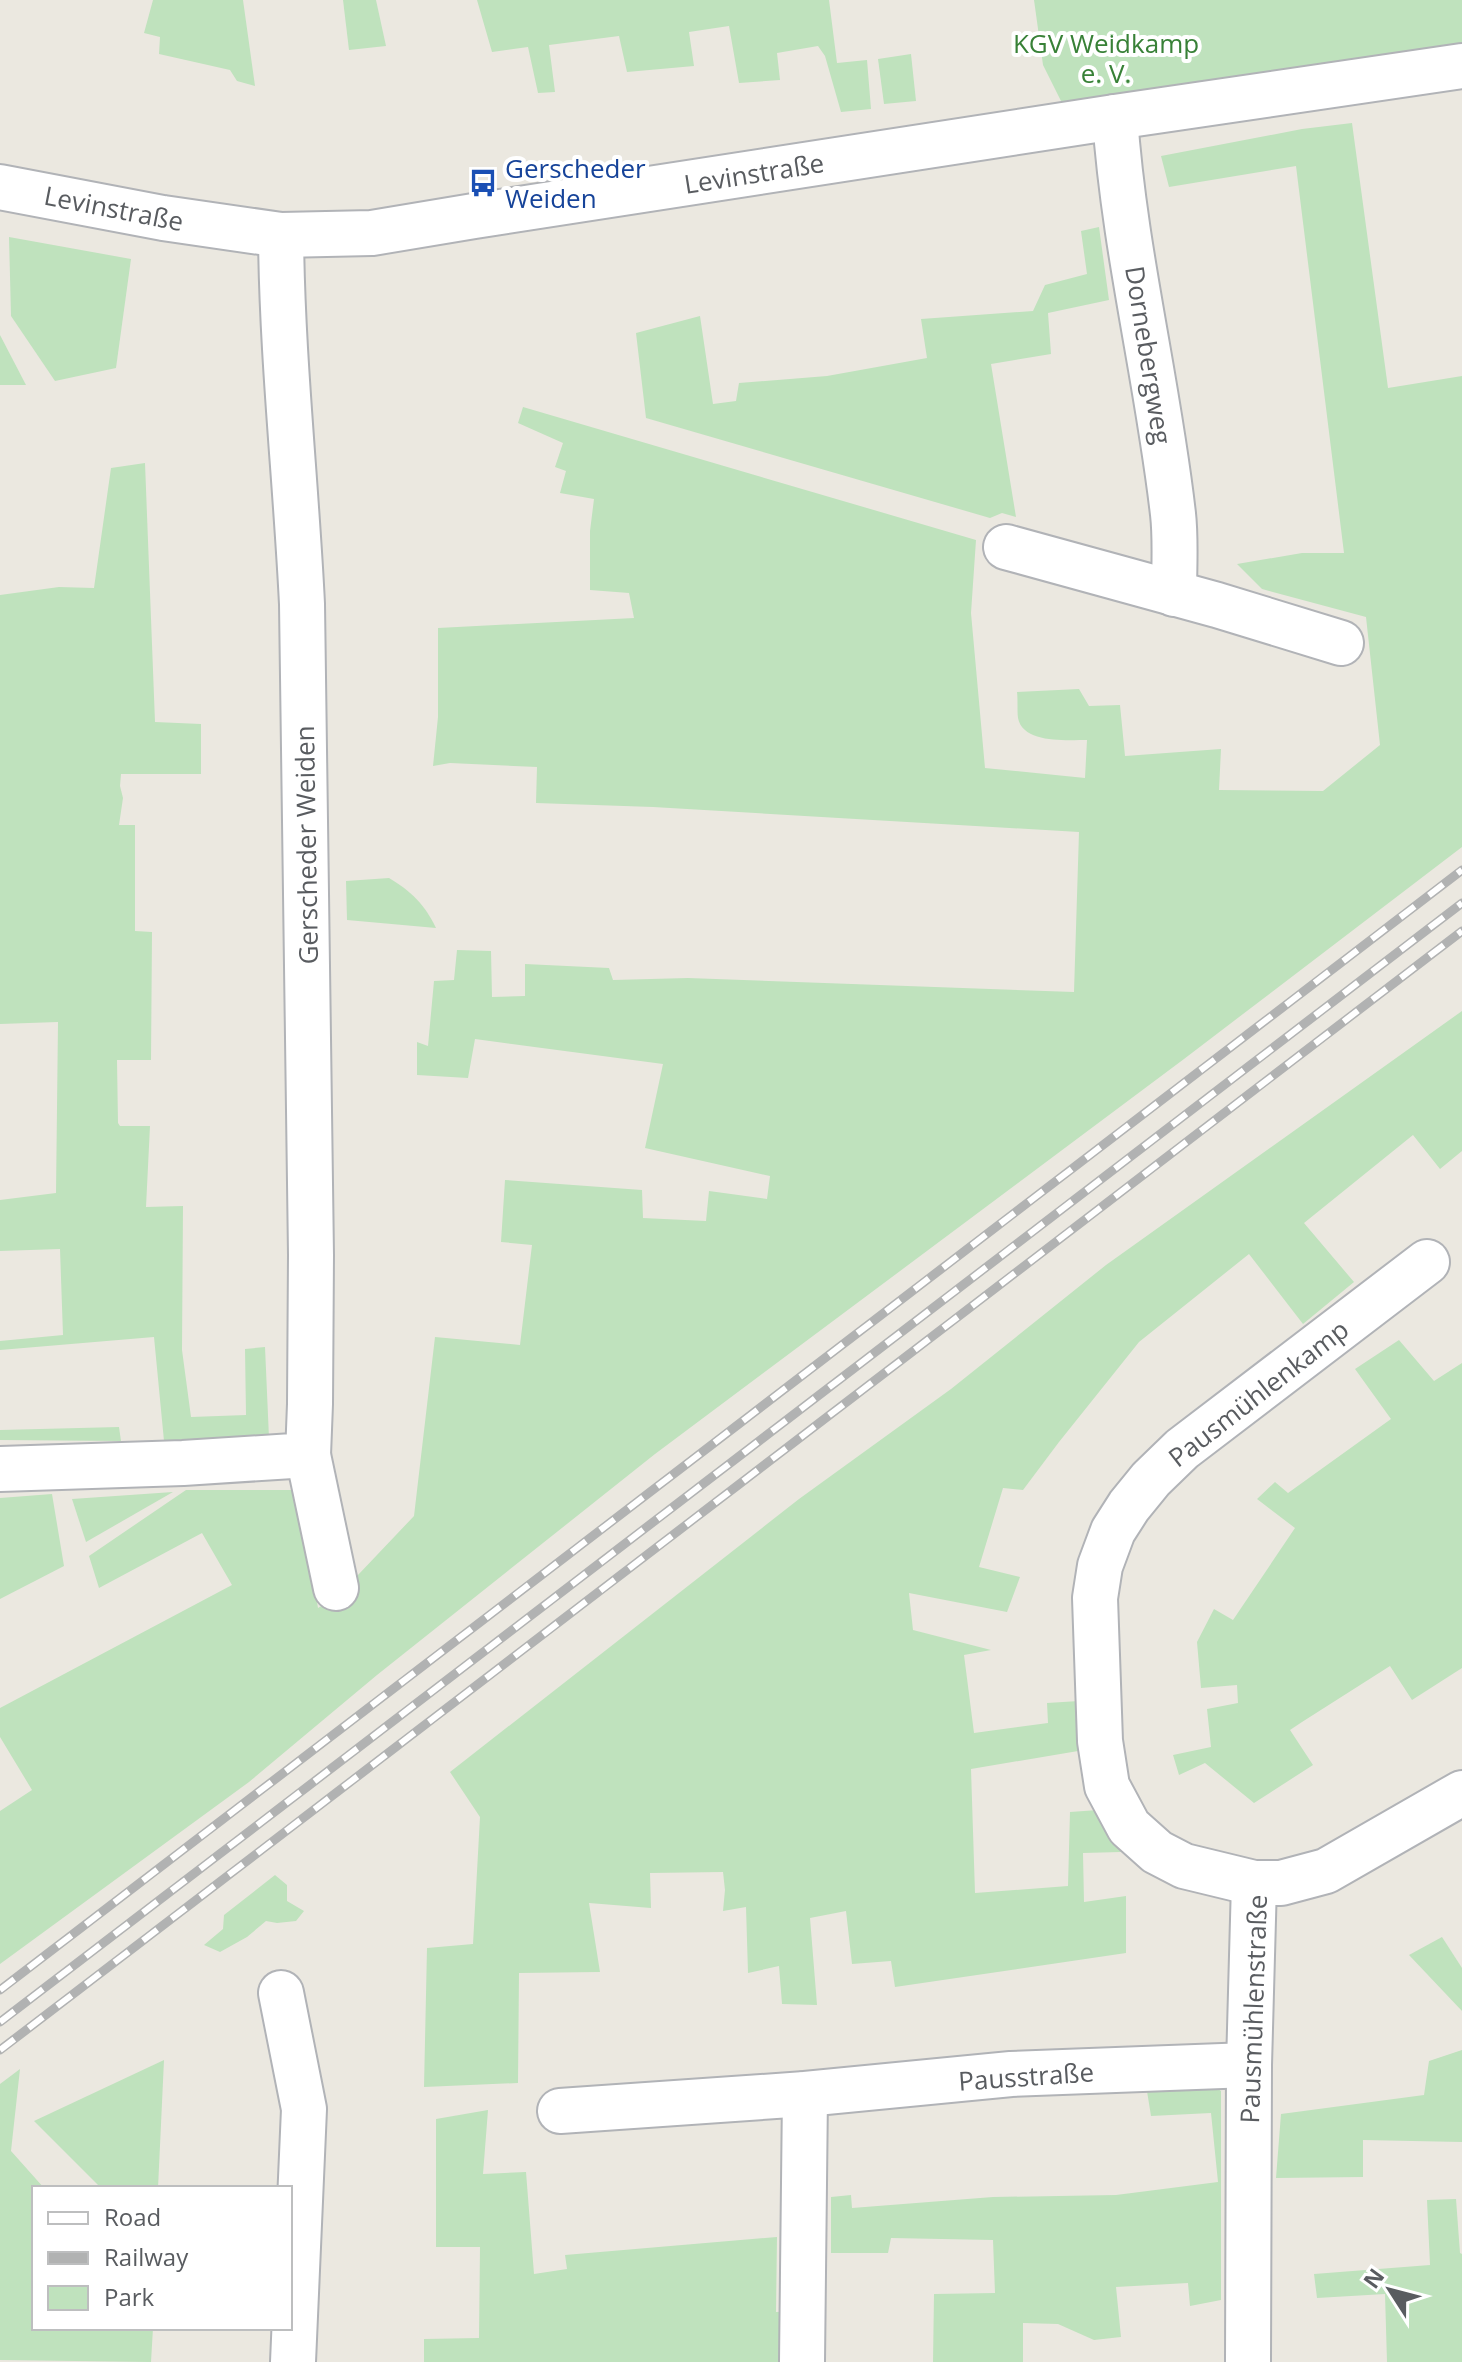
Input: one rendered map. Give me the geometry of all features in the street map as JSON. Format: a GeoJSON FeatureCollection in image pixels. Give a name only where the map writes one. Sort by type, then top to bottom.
{"type":"FeatureCollection","features":[{"type":"Feature","properties":{"kind":"street","name":"Levinstraße"},"geometry":{"type":"LineString","coordinates":[[0,187],[175,220],[281,235],[372,233],[1462,66]]}},
{"type":"Feature","properties":{"kind":"street","name":"Dornebergweg"},"geometry":{"type":"LineString","coordinates":[[1115,117],[1119,173],[1173,518],[1174,594]]}},
{"type":"Feature","properties":{"kind":"street","name":"Gerscheder Weiden"},"geometry":{"type":"LineString","coordinates":[[281,235],[283,326],[303,619],[311,1255],[308,1455],[336,1588]]}},
{"type":"Feature","properties":{"kind":"street"},"geometry":{"type":"LineString","coordinates":[[1006,547],[1341,643]]}},
{"type":"Feature","properties":{"kind":"street","name":"Pausmühlenkamp"},"geometry":{"type":"LineString","coordinates":[[1254,1883],[1184,1866],[1157,1852],[1129,1827],[1107,1786],[1100,1741],[1095,1598],[1100,1566],[1113,1531],[1129,1506],[1182,1449],[1427,1262]]}},
{"type":"Feature","properties":{"kind":"street"},"geometry":{"type":"LineString","coordinates":[[0,1469],[308,1455]]}},
{"type":"Feature","properties":{"kind":"street","name":"Pausmühlenstraße"},"geometry":{"type":"LineString","coordinates":[[1248,2362],[1249,2065],[1254,1883],[1281,1883],[1326,1871],[1462,1793]]}},
{"type":"Feature","properties":{"kind":"street"},"geometry":{"type":"LineString","coordinates":[[281,1993],[304,2109],[293,2362]]}},
{"type":"Feature","properties":{"kind":"street","name":"Pausstraße"},"geometry":{"type":"LineString","coordinates":[[560,2111],[805,2094],[1011,2074],[1249,2065]]}},
{"type":"Feature","properties":{"kind":"street"},"geometry":{"type":"LineString","coordinates":[[802,2362],[805,2094]]}},
{"type":"Feature","properties":{"kind":"green space"},"geometry":{"type":"Polygon","coordinates":[[[153,0],[243,0],[255,86],[237,81],[230,70],[159,54],[160,37],[144,33],[153,0]]]}},
{"type":"Feature","properties":{"kind":"green space"},"geometry":{"type":"Polygon","coordinates":[[[343,0],[376,0],[386,46],[349,50],[343,0]]]}},
{"type":"Feature","properties":{"kind":"green space"},"geometry":{"type":"Polygon","coordinates":[[[477,0],[829,0],[837,63],[867,60],[871,109],[841,112],[825,56],[818,46],[777,53],[780,80],[739,83],[729,26],[689,32],[694,66],[627,72],[619,36],[549,45],[555,92],[538,93],[528,47],[492,52],[477,0]]]}},
{"type":"Feature","properties":{"kind":"green space","name":"KGV Weidkamp e. V."},"geometry":{"type":"Polygon","coordinates":[[[1034,0],[1462,0],[1462,65],[1070,119],[1043,65],[1034,0]]]}},
{"type":"Feature","properties":{"kind":"green space"},"geometry":{"type":"Polygon","coordinates":[[[911,54],[916,101],[884,104],[878,59],[911,54]]]}},
{"type":"Feature","properties":{"kind":"green space"},"geometry":{"type":"Polygon","coordinates":[[[1352,123],[1388,388],[1462,376],[1462,847],[655,1454],[377,1675],[249,1782],[0,1964],[0,1811],[32,1790],[0,1737],[0,1708],[232,1585],[202,1533],[99,1588],[89,1556],[186,1490],[299,1490],[318,1608],[339,1595],[414,1516],[435,1337],[520,1345],[532,1245],[501,1242],[505,1180],[642,1190],[643,1218],[706,1221],[709,1191],[767,1199],[770,1176],[645,1148],[663,1064],[475,1039],[468,1078],[417,1075],[417,1042],[428,1046],[434,981],[454,980],[457,950],[491,951],[492,997],[525,996],[525,964],[609,968],[613,980],[688,978],[1074,992],[1079,832],[536,803],[537,767],[450,763],[433,766],[438,717],[438,628],[634,618],[629,593],[590,590],[590,531],[594,499],[560,493],[566,471],[555,467],[563,443],[518,423],[523,407],[976,540],[971,613],[985,768],[1085,778],[1087,740],[1037,736],[1028,732],[1018,718],[1017,692],[1079,689],[1089,706],[1120,705],[1125,756],[1221,749],[1219,790],[1323,791],[1380,745],[1366,617],[1262,589],[1237,564],[1302,553],[1344,553],[1296,166],[1169,187],[1161,156],[1302,129],[1352,123]]]}},
{"type":"Feature","properties":{"kind":"green space"},"geometry":{"type":"Polygon","coordinates":[[[1099,227],[1109,300],[1048,313],[1051,354],[991,364],[1016,517],[1002,513],[990,518],[646,418],[636,333],[700,316],[713,404],[736,401],[739,383],[827,376],[927,358],[921,319],[1033,311],[1045,285],[1087,274],[1081,231],[1099,227]]]}},
{"type":"Feature","properties":{"kind":"green space"},"geometry":{"type":"Polygon","coordinates":[[[9,237],[131,259],[116,368],[55,381],[11,316],[9,237]]]}},
{"type":"Feature","properties":{"kind":"green space"},"geometry":{"type":"Polygon","coordinates":[[[0,335],[26,385],[0,385],[0,335]]]}},
{"type":"Feature","properties":{"kind":"green space"},"geometry":{"type":"Polygon","coordinates":[[[145,463],[155,722],[201,724],[201,774],[121,774],[123,798],[119,825],[135,825],[135,931],[152,932],[151,1060],[117,1060],[118,1123],[120,1126],[150,1126],[146,1207],[183,1206],[182,1350],[191,1417],[246,1415],[245,1349],[265,1347],[269,1438],[164,1441],[154,1337],[0,1350],[0,1341],[63,1335],[60,1249],[0,1251],[0,1200],[56,1193],[58,1022],[0,1024],[0,595],[59,587],[94,588],[111,468],[145,463]]]}},
{"type":"Feature","properties":{"kind":"green space"},"geometry":{"type":"Polygon","coordinates":[[[389,878],[417,899],[436,928],[347,920],[346,881],[389,878]]]}},
{"type":"Feature","properties":{"kind":"green space"},"geometry":{"type":"Polygon","coordinates":[[[1462,1011],[1462,1151],[1440,1169],[1413,1135],[1304,1223],[1354,1282],[1303,1324],[1249,1254],[1139,1342],[1023,1490],[1003,1488],[979,1567],[1020,1577],[1007,1612],[909,1593],[913,1630],[991,1650],[964,1655],[974,1733],[1048,1723],[1047,1703],[1079,1701],[1084,1750],[971,1769],[975,1893],[1068,1886],[1070,1812],[1098,1810],[1121,1852],[1083,1853],[1084,1902],[1126,1896],[1126,1953],[895,1987],[891,1961],[852,1964],[846,1911],[810,1918],[817,2005],[782,2004],[779,1966],[748,1973],[746,1907],[723,1911],[723,1872],[650,1873],[651,1908],[589,1903],[600,1972],[519,1973],[518,2083],[424,2087],[427,1948],[473,1944],[480,1817],[450,1772],[799,1499],[951,1389],[1106,1265],[1462,1011]]]}},
{"type":"Feature","properties":{"kind":"green space"},"geometry":{"type":"Polygon","coordinates":[[[1399,1340],[1434,1381],[1462,1363],[1462,1668],[1412,1700],[1390,1666],[1302,1722],[1290,1730],[1313,1765],[1254,1803],[1205,1763],[1179,1775],[1173,1755],[1211,1747],[1207,1709],[1238,1703],[1237,1685],[1201,1688],[1197,1642],[1214,1609],[1233,1620],[1295,1528],[1257,1499],[1275,1482],[1288,1493],[1391,1419],[1355,1369],[1399,1340]]]}},
{"type":"Feature","properties":{"kind":"green space"},"geometry":{"type":"Polygon","coordinates":[[[119,1427],[121,1441],[0,1440],[0,1430],[119,1427]]]}},
{"type":"Feature","properties":{"kind":"green space"},"geometry":{"type":"Polygon","coordinates":[[[173,1492],[86,1542],[72,1499],[173,1492]]]}},
{"type":"Feature","properties":{"kind":"green space"},"geometry":{"type":"Polygon","coordinates":[[[52,1494],[64,1566],[0,1599],[0,1498],[52,1494]]]}},
{"type":"Feature","properties":{"kind":"green space"},"geometry":{"type":"Polygon","coordinates":[[[275,1875],[287,1885],[287,1901],[304,1911],[296,1921],[266,1921],[247,1937],[220,1952],[204,1945],[223,1929],[224,1915],[275,1875]]]}},
{"type":"Feature","properties":{"kind":"green space"},"geometry":{"type":"Polygon","coordinates":[[[1442,1937],[1462,1968],[1462,2011],[1409,1955],[1442,1937]]]}},
{"type":"Feature","properties":{"kind":"green space"},"geometry":{"type":"Polygon","coordinates":[[[1462,2050],[1462,2142],[1363,2140],[1363,2177],[1276,2178],[1281,2114],[1424,2095],[1429,2061],[1462,2050]]]}},
{"type":"Feature","properties":{"kind":"green space"},"geometry":{"type":"Polygon","coordinates":[[[164,2060],[158,2186],[99,2186],[34,2121],[164,2060]]]}},
{"type":"Feature","properties":{"kind":"green space"},"geometry":{"type":"Polygon","coordinates":[[[20,2069],[11,2151],[42,2186],[32,2186],[32,2330],[153,2330],[151,2362],[0,2360],[0,2084],[20,2069]]]}},
{"type":"Feature","properties":{"kind":"green space"},"geometry":{"type":"Polygon","coordinates":[[[1208,2083],[1221,2091],[1221,2300],[1190,2306],[1188,2283],[1116,2287],[1121,2337],[1094,2340],[1058,2324],[1023,2323],[1023,2362],[933,2362],[934,2294],[995,2293],[993,2240],[891,2238],[888,2253],[831,2253],[831,2197],[851,2195],[852,2208],[993,2197],[1116,2195],[1218,2182],[1211,2113],[1151,2116],[1146,2085],[1208,2083]]]}},
{"type":"Feature","properties":{"kind":"green space"},"geometry":{"type":"Polygon","coordinates":[[[488,2110],[483,2174],[526,2172],[534,2274],[567,2269],[565,2255],[777,2237],[776,2312],[801,2311],[800,2362],[424,2362],[424,2339],[479,2338],[480,2247],[436,2247],[436,2119],[488,2110]]]}},
{"type":"Feature","properties":{"kind":"green space"},"geometry":{"type":"Polygon","coordinates":[[[1456,2199],[1462,2254],[1462,2362],[1387,2362],[1385,2294],[1317,2298],[1314,2274],[1430,2265],[1427,2200],[1456,2199]]]}},
{"type":"Feature","properties":{"kind":"railway"},"geometry":{"type":"LineString","coordinates":[[0,1990],[1462,870]]}},
{"type":"Feature","properties":{"kind":"railway"},"geometry":{"type":"LineString","coordinates":[[0,2022],[1462,903]]}},
{"type":"Feature","properties":{"kind":"railway"},"geometry":{"type":"LineString","coordinates":[[0,2050],[1462,931]]}},
{"type":"Feature","properties":{"kind":"place","name":"Gerscheder Weiden"},"geometry":{"type":"Point","coordinates":[483,183]}}]}
